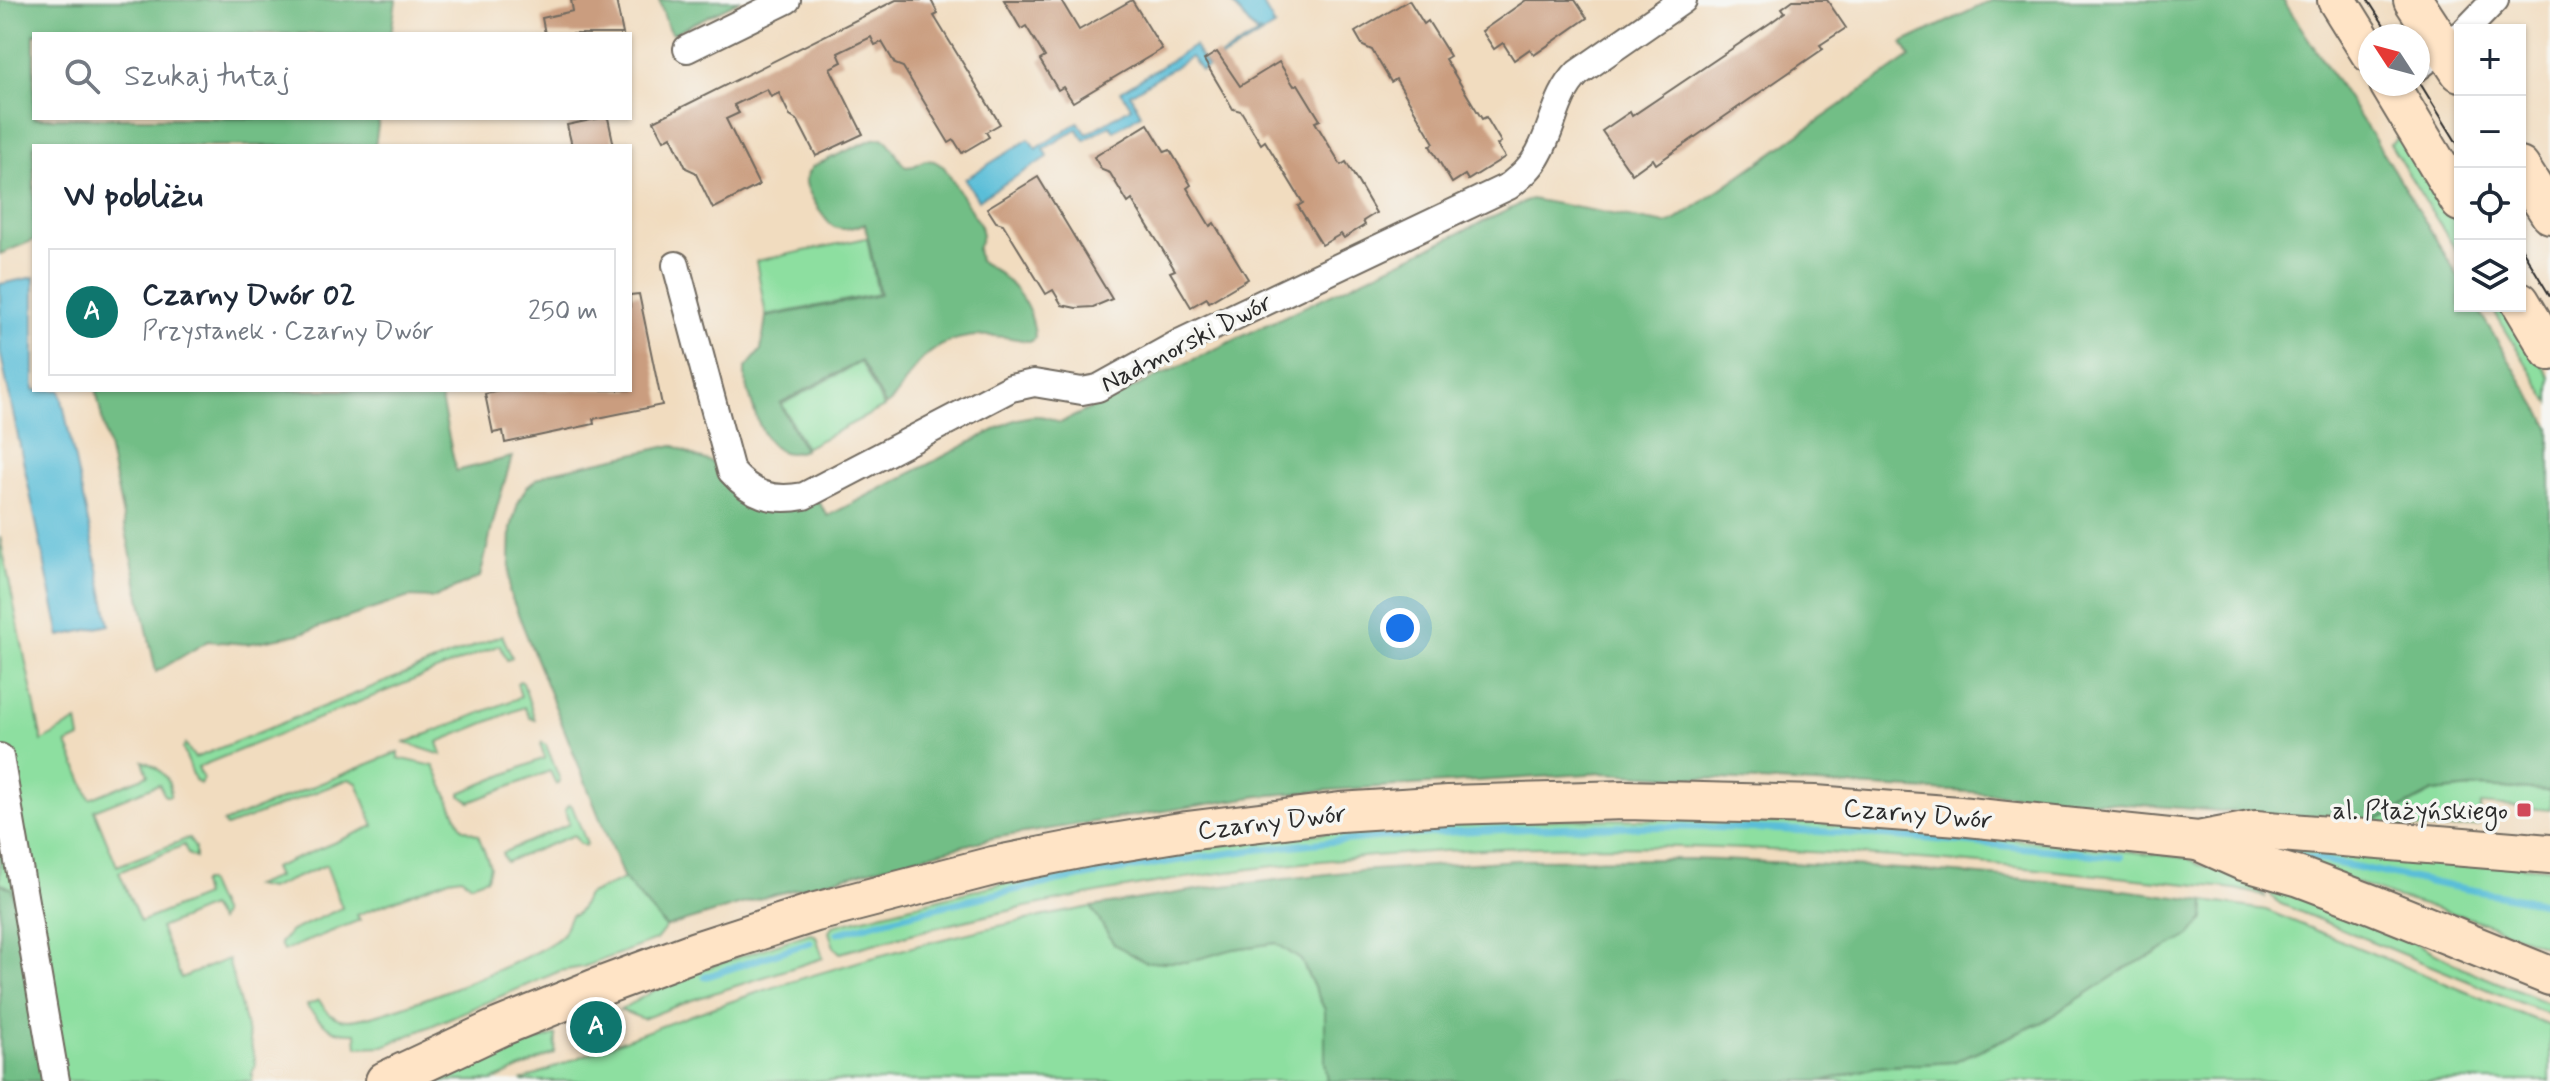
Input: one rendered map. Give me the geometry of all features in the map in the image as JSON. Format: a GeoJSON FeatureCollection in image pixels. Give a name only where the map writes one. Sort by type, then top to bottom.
{"type":"FeatureCollection","features":[{"type":"Feature","properties":{"kind":"main road"},"geometry":{"type":"LineString","coordinates":[[2337,0],[2358,34]]}},
{"type":"Feature","properties":{"kind":"main road"},"geometry":{"type":"LineString","coordinates":[[2413,0],[2419,24]]}},
{"type":"Feature","properties":{"kind":"main road"},"geometry":{"type":"LineString","coordinates":[[2430,72],[2454,176]]}},
{"type":"Feature","properties":{"kind":"main road"},"geometry":{"type":"LineString","coordinates":[[2521,168],[2550,214]]}},
{"type":"Feature","properties":{"kind":"main road"},"geometry":{"type":"LineString","coordinates":[[2526,311],[2550,351]]}},
{"type":"Feature","properties":{"kind":"main road","name":"Czarny Dwór"},"geometry":{"type":"LineString","coordinates":[[389,1080],[500,1027],[594,989],[696,951],[816,912],[993,866],[1103,845],[1340,812],[1462,804],[1626,800],[1815,805],[2198,841],[2256,830],[2550,854]]}},
{"type":"Feature","properties":{"kind":"main road","name":"Czarny Dwór"},"geometry":{"type":"LineString","coordinates":[[2198,841],[2243,861],[2300,877],[2374,905],[2550,976]]}},
{"type":"Feature","properties":{"kind":"street"},"geometry":{"type":"LineString","coordinates":[[687,49],[787,0]]}},
{"type":"Feature","properties":{"kind":"street","name":"Nadmorski Dwór"},"geometry":{"type":"LineString","coordinates":[[676,265],[731,471],[754,493],[770,498],[804,496],[1011,388],[1034,383],[1082,391],[1098,388],[1181,342],[1509,186],[1539,154],[1569,82],[1683,0]]}},
{"type":"Feature","properties":{"kind":"street"},"geometry":{"type":"LineString","coordinates":[[2430,61],[2495,0]]}},
{"type":"Feature","properties":{"kind":"street"},"geometry":{"type":"LineString","coordinates":[[0,757],[56,1081]]}},
{"type":"Feature","properties":{"kind":"green space"},"geometry":{"type":"Polygon","coordinates":[[[0,0],[396,0],[391,32],[32,32],[32,120],[379,120],[375,144],[32,144],[32,241],[0,254],[0,0]]]}},
{"type":"Feature","properties":{"kind":"green space"},"geometry":{"type":"Polygon","coordinates":[[[659,0],[741,0],[672,34],[659,0]]]}},
{"type":"Feature","properties":{"kind":"green space"},"geometry":{"type":"Polygon","coordinates":[[[1993,0],[2283,0],[2377,143],[2454,269],[2454,312],[2480,312],[2550,427],[2550,791],[2481,787],[2433,792],[2393,813],[2358,825],[2234,812],[1971,792],[1603,773],[1259,796],[993,838],[758,899],[666,927],[624,879],[509,591],[511,528],[518,503],[526,488],[537,479],[552,472],[673,445],[712,462],[723,481],[748,504],[781,510],[818,501],[828,516],[1012,421],[1036,416],[1060,423],[1531,199],[1666,224],[1676,220],[1910,57],[1902,43],[1993,0]]]}},
{"type":"Feature","properties":{"kind":"green space"},"geometry":{"type":"Polygon","coordinates":[[[2404,135],[2454,218],[2454,247],[2390,144],[2404,135]]]}},
{"type":"Feature","properties":{"kind":"green space"},"geometry":{"type":"Polygon","coordinates":[[[883,138],[906,167],[925,160],[944,167],[980,225],[979,261],[1000,274],[1017,292],[1029,313],[1035,337],[1027,341],[997,336],[967,337],[940,346],[916,366],[886,406],[861,361],[780,403],[804,450],[790,453],[778,450],[762,430],[745,377],[745,369],[761,350],[766,317],[880,295],[865,224],[841,229],[830,224],[810,193],[807,176],[813,166],[873,139],[883,138]]]}},
{"type":"Feature","properties":{"kind":"green space"},"geometry":{"type":"Polygon","coordinates":[[[867,238],[878,294],[766,316],[756,261],[867,238]]]}},
{"type":"Feature","properties":{"kind":"green space"},"geometry":{"type":"Polygon","coordinates":[[[2495,312],[2511,312],[2550,378],[2550,403],[2495,312]]]}},
{"type":"Feature","properties":{"kind":"green space"},"geometry":{"type":"Polygon","coordinates":[[[861,362],[884,407],[805,448],[782,404],[861,362]]]}},
{"type":"Feature","properties":{"kind":"green space"},"geometry":{"type":"Polygon","coordinates":[[[96,392],[439,392],[456,471],[512,457],[480,577],[433,598],[409,597],[299,634],[247,644],[208,641],[156,672],[96,392]]]}},
{"type":"Feature","properties":{"kind":"green space"},"geometry":{"type":"Polygon","coordinates":[[[0,537],[42,741],[77,721],[80,738],[67,744],[90,799],[148,775],[143,761],[154,766],[167,779],[170,796],[165,796],[159,784],[94,810],[117,866],[189,838],[195,848],[195,858],[188,854],[184,845],[119,872],[140,922],[204,896],[201,884],[207,881],[222,914],[219,921],[210,907],[160,928],[181,978],[228,959],[256,1064],[252,1081],[45,1081],[12,889],[0,883],[0,537]]]}},
{"type":"Feature","properties":{"kind":"green space"},"geometry":{"type":"Polygon","coordinates":[[[502,635],[512,657],[510,659],[507,660],[500,645],[198,767],[203,779],[200,784],[195,780],[183,749],[185,744],[195,758],[502,635]]]}},
{"type":"Feature","properties":{"kind":"green space"},"geometry":{"type":"Polygon","coordinates":[[[520,681],[535,720],[530,718],[524,707],[438,742],[442,755],[405,743],[521,697],[517,683],[520,681]]]}},
{"type":"Feature","properties":{"kind":"green space"},"geometry":{"type":"Polygon","coordinates":[[[542,742],[546,745],[559,783],[556,784],[550,771],[470,802],[460,795],[545,758],[542,742]]]}},
{"type":"Feature","properties":{"kind":"green space"},"geometry":{"type":"Polygon","coordinates":[[[398,752],[398,758],[434,766],[462,828],[478,835],[490,866],[487,878],[471,884],[461,877],[449,879],[357,915],[360,920],[283,951],[280,943],[291,931],[342,908],[326,865],[269,889],[254,886],[277,877],[273,868],[374,826],[357,783],[349,779],[226,827],[223,823],[398,752]]]}},
{"type":"Feature","properties":{"kind":"green space"},"geometry":{"type":"Polygon","coordinates":[[[2481,787],[2550,791],[2550,810],[2481,804],[2479,825],[2441,830],[2358,825],[2393,813],[2433,792],[2481,787]]]}},
{"type":"Feature","properties":{"kind":"green space"},"geometry":{"type":"Polygon","coordinates":[[[568,805],[572,806],[587,844],[585,846],[574,835],[506,862],[502,853],[569,824],[565,810],[568,805]]]}},
{"type":"Feature","properties":{"kind":"green space"},"geometry":{"type":"Polygon","coordinates":[[[1568,819],[1830,824],[2009,838],[2188,858],[2200,865],[2244,876],[2266,898],[2218,887],[1837,853],[1569,846],[1335,860],[1168,881],[1003,912],[840,953],[834,947],[829,932],[832,926],[1027,877],[1198,848],[1417,825],[1568,819]]]}},
{"type":"Feature","properties":{"kind":"green space"},"geometry":{"type":"Polygon","coordinates":[[[2253,845],[2550,868],[2550,948],[2476,920],[2392,896],[2253,845]]]}},
{"type":"Feature","properties":{"kind":"green space"},"geometry":{"type":"Polygon","coordinates":[[[1690,859],[1883,868],[2077,884],[2205,901],[2204,919],[2190,936],[2128,967],[2042,1022],[1953,1062],[1875,1067],[1823,1081],[1328,1081],[1325,1010],[1301,960],[1276,943],[1234,949],[1187,962],[1145,962],[1114,944],[1091,907],[1215,887],[1345,872],[1517,860],[1690,859]]]}},
{"type":"Feature","properties":{"kind":"green space"},"geometry":{"type":"Polygon","coordinates":[[[624,879],[666,927],[656,940],[583,967],[560,971],[384,1046],[357,1047],[356,1033],[329,1028],[308,1008],[307,1005],[319,1000],[331,1014],[348,1020],[392,1010],[458,986],[547,946],[561,936],[572,914],[576,914],[587,895],[624,879]]]}},
{"type":"Feature","properties":{"kind":"green space"},"geometry":{"type":"Polygon","coordinates":[[[2261,882],[2389,929],[2470,971],[2550,1004],[2550,1015],[2281,904],[2261,882]]]}},
{"type":"Feature","properties":{"kind":"green space"},"geometry":{"type":"Polygon","coordinates":[[[0,883],[12,889],[45,1081],[0,1081],[0,883]]]}},
{"type":"Feature","properties":{"kind":"green space"},"geometry":{"type":"Polygon","coordinates":[[[2205,901],[2266,910],[2550,1026],[2550,1081],[1823,1081],[1875,1067],[1953,1062],[2042,1022],[2128,967],[2190,936],[2204,919],[2205,901]]]}},
{"type":"Feature","properties":{"kind":"green space"},"geometry":{"type":"Polygon","coordinates":[[[1091,907],[1114,944],[1234,949],[1276,943],[1301,960],[1325,1010],[1328,1081],[521,1081],[661,1026],[801,979],[944,939],[1091,907]]]}},
{"type":"Feature","properties":{"kind":"green space"},"geometry":{"type":"Polygon","coordinates":[[[810,933],[816,936],[823,958],[643,1019],[620,1010],[676,978],[810,933]]]}},
{"type":"Feature","properties":{"kind":"green space"},"geometry":{"type":"Polygon","coordinates":[[[556,1035],[555,1053],[492,1081],[427,1081],[474,1060],[556,1035]]]}},
{"type":"Feature","properties":{"kind":"water"},"geometry":{"type":"Polygon","coordinates":[[[1229,0],[1260,0],[1273,22],[1271,24],[1275,26],[1201,71],[1191,57],[1130,94],[1141,114],[1114,131],[1110,125],[1085,140],[1077,129],[1044,149],[1048,157],[978,200],[965,179],[1029,139],[1036,149],[1078,122],[1087,134],[1131,107],[1121,91],[1194,46],[1206,65],[1261,32],[1256,33],[1229,0]]]}},
{"type":"Feature","properties":{"kind":"water"},"geometry":{"type":"Polygon","coordinates":[[[32,277],[32,392],[60,392],[110,625],[60,636],[0,351],[0,284],[32,277]]]}},
{"type":"Feature","properties":{"kind":"building"},"geometry":{"type":"Polygon","coordinates":[[[571,0],[616,0],[623,32],[545,32],[542,18],[573,11],[571,0]]]}},
{"type":"Feature","properties":{"kind":"building"},"geometry":{"type":"Polygon","coordinates":[[[896,0],[931,0],[938,14],[934,16],[1000,124],[986,132],[989,137],[962,153],[954,140],[949,143],[903,67],[895,64],[882,42],[875,45],[871,37],[838,53],[842,62],[830,68],[863,134],[816,156],[779,93],[771,97],[767,89],[734,105],[739,113],[726,119],[759,185],[713,209],[695,172],[686,168],[671,136],[664,140],[654,121],[896,0]]]}},
{"type":"Feature","properties":{"kind":"building"},"geometry":{"type":"Polygon","coordinates":[[[1004,0],[1061,0],[1079,30],[1132,0],[1162,49],[1073,102],[1063,87],[1058,90],[1040,60],[1045,57],[1026,26],[1021,29],[1004,0]]]}},
{"type":"Feature","properties":{"kind":"building"},"geometry":{"type":"Polygon","coordinates":[[[1409,0],[1424,24],[1428,21],[1450,56],[1445,59],[1482,119],[1486,117],[1501,142],[1497,145],[1505,157],[1468,180],[1465,175],[1452,183],[1430,146],[1434,143],[1396,79],[1391,82],[1372,50],[1363,46],[1355,32],[1409,0]]]}},
{"type":"Feature","properties":{"kind":"building"},"geometry":{"type":"Polygon","coordinates":[[[1526,0],[1575,0],[1587,18],[1534,55],[1530,49],[1514,60],[1503,43],[1494,49],[1482,31],[1526,0]]]}},
{"type":"Feature","properties":{"kind":"building"},"geometry":{"type":"Polygon","coordinates":[[[1793,0],[1827,0],[1846,28],[1820,45],[1823,49],[1656,164],[1653,159],[1632,174],[1602,131],[1630,112],[1632,116],[1770,23],[1785,12],[1782,8],[1793,0]]]}},
{"type":"Feature","properties":{"kind":"building"},"geometry":{"type":"Polygon","coordinates":[[[1217,52],[1240,86],[1279,62],[1294,86],[1298,84],[1320,120],[1315,122],[1341,165],[1346,162],[1376,213],[1363,221],[1365,225],[1344,238],[1341,234],[1322,245],[1298,206],[1303,203],[1265,141],[1261,144],[1241,111],[1233,109],[1204,60],[1217,52]]]}},
{"type":"Feature","properties":{"kind":"building"},"geometry":{"type":"Polygon","coordinates":[[[608,120],[614,144],[572,144],[567,125],[608,120]]]}},
{"type":"Feature","properties":{"kind":"building"},"geometry":{"type":"Polygon","coordinates":[[[1148,124],[1165,152],[1170,150],[1191,185],[1187,188],[1210,226],[1214,223],[1248,279],[1209,302],[1207,298],[1191,307],[1170,272],[1175,270],[1132,200],[1128,203],[1110,173],[1102,170],[1094,157],[1148,124]]]}},
{"type":"Feature","properties":{"kind":"building"},"geometry":{"type":"Polygon","coordinates":[[[1038,177],[1112,299],[1093,307],[1076,308],[1062,305],[1053,290],[1046,294],[1003,224],[996,222],[987,208],[1038,177]]]}},
{"type":"Feature","properties":{"kind":"building"},"geometry":{"type":"Polygon","coordinates":[[[639,294],[662,405],[593,419],[594,424],[505,443],[503,431],[493,433],[485,394],[632,392],[632,295],[639,294]]]}},
{"type":"Feature","properties":{"kind":"waterway"},"geometry":{"type":"LineString","coordinates":[[838,933],[954,903],[1072,879],[1191,859],[1430,833],[1550,828],[1790,830],[2121,857]]}},
{"type":"Feature","properties":{"kind":"waterway"},"geometry":{"type":"LineString","coordinates":[[2273,850],[2550,904]]}},
{"type":"Feature","properties":{"kind":"waterway"},"geometry":{"type":"LineString","coordinates":[[705,977],[810,942]]}},
{"type":"Feature","properties":{"kind":"tram line"},"geometry":{"type":"LineString","coordinates":[[2368,0],[2383,24]]}},
{"type":"Feature","properties":{"kind":"tram line"},"geometry":{"type":"LineString","coordinates":[[2428,96],[2454,138]]}},
{"type":"Feature","properties":{"kind":"tram line"},"geometry":{"type":"LineString","coordinates":[[2526,256],[2550,296]]}},
{"type":"Feature","properties":{"kind":"place","name":"al. Płażyńskiego"},"geometry":{"type":"Point","coordinates":[2524,810]}},
{"type":"Feature","properties":{"kind":"place","name":"Czarny Dwór 02"},"geometry":{"type":"Point","coordinates":[596,1027]}}]}
